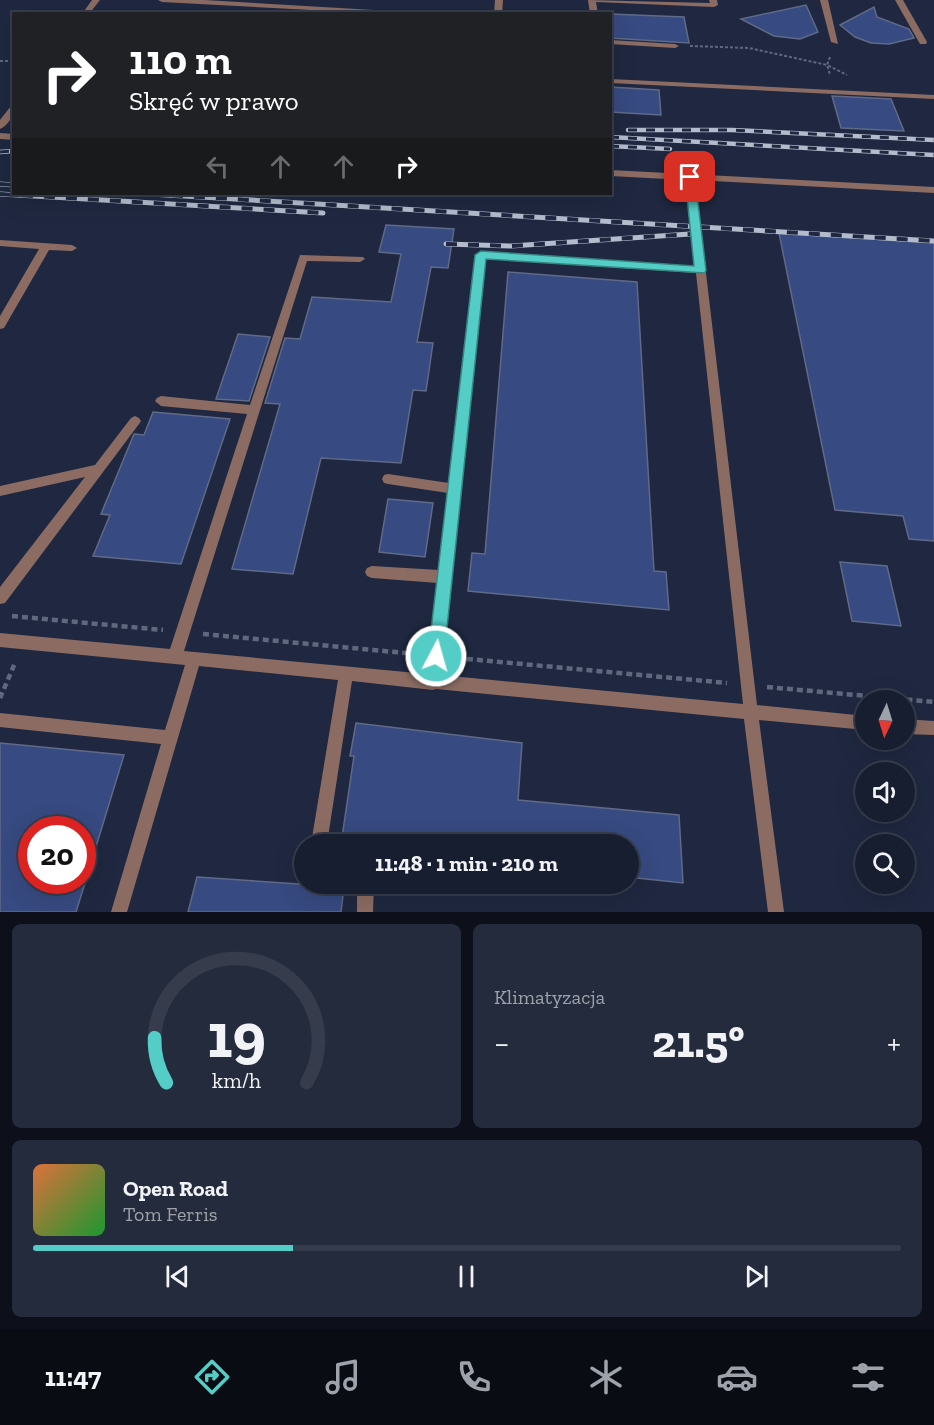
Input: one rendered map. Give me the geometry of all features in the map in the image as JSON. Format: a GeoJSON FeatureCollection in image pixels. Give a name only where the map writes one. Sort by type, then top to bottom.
{"type":"FeatureCollection","features":[{"type":"Feature","properties":{"kind":"lane"},"geometry":{"type":"LineString","coordinates":[[162,0],[400,12]]}},
{"type":"Feature","properties":{"kind":"lane"},"geometry":{"type":"LineString","coordinates":[[592,0],[714,5],[713,0]]}},
{"type":"Feature","properties":{"kind":"lane"},"geometry":{"type":"LineString","coordinates":[[824,0],[835,42]]}},
{"type":"Feature","properties":{"kind":"lane"},"geometry":{"type":"LineString","coordinates":[[899,0],[923,42]]}},
{"type":"Feature","properties":{"kind":"lane"},"geometry":{"type":"LineString","coordinates":[[612,42],[675,46]]}},
{"type":"Feature","properties":{"kind":"lane"},"geometry":{"type":"LineString","coordinates":[[612,81],[934,98]]}},
{"type":"Feature","properties":{"kind":"lane"},"geometry":{"type":"LineString","coordinates":[[0,126],[12,111]]}},
{"type":"Feature","properties":{"kind":"lane"},"geometry":{"type":"LineString","coordinates":[[612,172],[934,190]]}},
{"type":"Feature","properties":{"kind":"lane"},"geometry":{"type":"LineString","coordinates":[[690,177],[747,685],[776,912]]}},
{"type":"Feature","properties":{"kind":"lane"},"geometry":{"type":"LineString","coordinates":[[0,243],[72,248]]}},
{"type":"Feature","properties":{"kind":"lane"},"geometry":{"type":"LineString","coordinates":[[0,325],[46,246]]}},
{"type":"Feature","properties":{"kind":"lane"},"geometry":{"type":"LineString","coordinates":[[433,683],[481,255],[701,270]]}},
{"type":"Feature","properties":{"kind":"lane"},"geometry":{"type":"LineString","coordinates":[[175,657],[303,257],[360,259]]}},
{"type":"Feature","properties":{"kind":"lane"},"geometry":{"type":"LineString","coordinates":[[161,400],[254,410]]}},
{"type":"Feature","properties":{"kind":"lane"},"geometry":{"type":"LineString","coordinates":[[0,598],[135,421]]}},
{"type":"Feature","properties":{"kind":"lane"},"geometry":{"type":"LineString","coordinates":[[0,491],[98,469]]}},
{"type":"Feature","properties":{"kind":"lane"},"geometry":{"type":"LineString","coordinates":[[388,479],[455,489]]}},
{"type":"Feature","properties":{"kind":"lane"},"geometry":{"type":"LineString","coordinates":[[372,572],[445,578]]}},
{"type":"Feature","properties":{"kind":"lane"},"geometry":{"type":"LineString","coordinates":[[0,640],[855,722]]}},
{"type":"Feature","properties":{"kind":"lane"},"geometry":{"type":"LineString","coordinates":[[119,912],[194,659]]}},
{"type":"Feature","properties":{"kind":"lane"},"geometry":{"type":"LineString","coordinates":[[321,834],[346,674]]}},
{"type":"Feature","properties":{"kind":"lane"},"geometry":{"type":"LineString","coordinates":[[0,720],[171,738]]}},
{"type":"Feature","properties":{"kind":"lane"},"geometry":{"type":"LineString","coordinates":[[915,727],[934,728]]}},
{"type":"Feature","properties":{"kind":"lane"},"geometry":{"type":"LineString","coordinates":[[364,912],[365,894]]}},
{"type":"Feature","properties":{"kind":"path"},"geometry":{"type":"LineString","coordinates":[[675,46],[749,48],[827,65],[836,93]]}},
{"type":"Feature","properties":{"kind":"path"},"geometry":{"type":"LineString","coordinates":[[0,615],[934,702]]}},
{"type":"Feature","properties":{"kind":"path"},"geometry":{"type":"LineString","coordinates":[[0,698],[24,643]]}},
{"type":"Feature","properties":{"kind":"building"},"geometry":{"type":"Polygon","coordinates":[[[806,5],[818,32],[800,39],[774,36],[741,19],[806,5]]]}},
{"type":"Feature","properties":{"kind":"building"},"geometry":{"type":"Polygon","coordinates":[[[874,7],[877,17],[909,29],[914,38],[889,44],[871,43],[855,37],[840,25],[874,7]]]}},
{"type":"Feature","properties":{"kind":"building"},"geometry":{"type":"Polygon","coordinates":[[[612,14],[684,17],[689,43],[612,38],[612,14]]]}},
{"type":"Feature","properties":{"kind":"building"},"geometry":{"type":"Polygon","coordinates":[[[612,87],[659,90],[661,115],[612,112],[612,87]]]}},
{"type":"Feature","properties":{"kind":"building"},"geometry":{"type":"Polygon","coordinates":[[[832,96],[891,99],[904,131],[841,128],[832,96]]]}},
{"type":"Feature","properties":{"kind":"building"},"geometry":{"type":"Polygon","coordinates":[[[386,225],[454,229],[448,268],[431,267],[417,342],[433,343],[426,391],[413,390],[401,463],[321,458],[293,574],[232,569],[280,404],[265,403],[285,338],[300,339],[312,297],[391,302],[401,254],[379,252],[386,225]]]}},
{"type":"Feature","properties":{"kind":"building"},"geometry":{"type":"Polygon","coordinates":[[[779,233],[934,243],[934,541],[909,539],[903,516],[835,510],[779,233]]]}},
{"type":"Feature","properties":{"kind":"building"},"geometry":{"type":"Polygon","coordinates":[[[508,272],[637,282],[654,571],[666,572],[669,610],[468,591],[472,553],[485,554],[508,272]]]}},
{"type":"Feature","properties":{"kind":"building"},"geometry":{"type":"Polygon","coordinates":[[[238,334],[270,337],[249,401],[216,399],[238,334]]]}},
{"type":"Feature","properties":{"kind":"building"},"geometry":{"type":"Polygon","coordinates":[[[153,412],[230,419],[181,564],[93,556],[110,515],[101,514],[134,434],[144,435],[153,412]]]}},
{"type":"Feature","properties":{"kind":"building"},"geometry":{"type":"Polygon","coordinates":[[[388,499],[433,503],[425,557],[379,552],[388,499]]]}},
{"type":"Feature","properties":{"kind":"building"},"geometry":{"type":"Polygon","coordinates":[[[840,562],[887,566],[901,626],[852,621],[840,562]]]}},
{"type":"Feature","properties":{"kind":"building"},"geometry":{"type":"Polygon","coordinates":[[[356,723],[522,743],[518,800],[679,815],[683,883],[639,878],[639,834],[342,834],[354,756],[350,756],[356,723]]]}},
{"type":"Feature","properties":{"kind":"building"},"geometry":{"type":"Polygon","coordinates":[[[0,743],[124,755],[96,847],[96,816],[18,816],[18,894],[82,894],[76,912],[0,912],[0,743]]]}},
{"type":"Feature","properties":{"kind":"building"},"geometry":{"type":"Polygon","coordinates":[[[197,877],[294,884],[294,894],[343,894],[341,912],[188,912],[197,877]]]}},
{"type":"Feature","properties":{"kind":"railway"},"geometry":{"type":"LineString","coordinates":[[628,130],[732,130],[934,140]]}},
{"type":"Feature","properties":{"kind":"railway"},"geometry":{"type":"LineString","coordinates":[[612,137],[934,155]]}},
{"type":"Feature","properties":{"kind":"railway"},"geometry":{"type":"LineString","coordinates":[[612,146],[670,149]]}},
{"type":"Feature","properties":{"kind":"railway"},"geometry":{"type":"LineString","coordinates":[[0,152],[12,151]]}},
{"type":"Feature","properties":{"kind":"railway"},"geometry":{"type":"LineString","coordinates":[[0,184],[12,185]]}},
{"type":"Feature","properties":{"kind":"railway"},"geometry":{"type":"LineString","coordinates":[[0,194],[12,195]]}},
{"type":"Feature","properties":{"kind":"railway"},"geometry":{"type":"LineString","coordinates":[[17,195],[323,213]]}},
{"type":"Feature","properties":{"kind":"railway"},"geometry":{"type":"LineString","coordinates":[[167,195],[934,241]]}},
{"type":"Feature","properties":{"kind":"railway"},"geometry":{"type":"LineString","coordinates":[[446,244],[511,246],[690,234]]}},
{"type":"Feature","properties":{"kind":"route"},"geometry":{"type":"LineString","coordinates":[[436,656],[481,255],[701,270],[690,177]]}}]}
